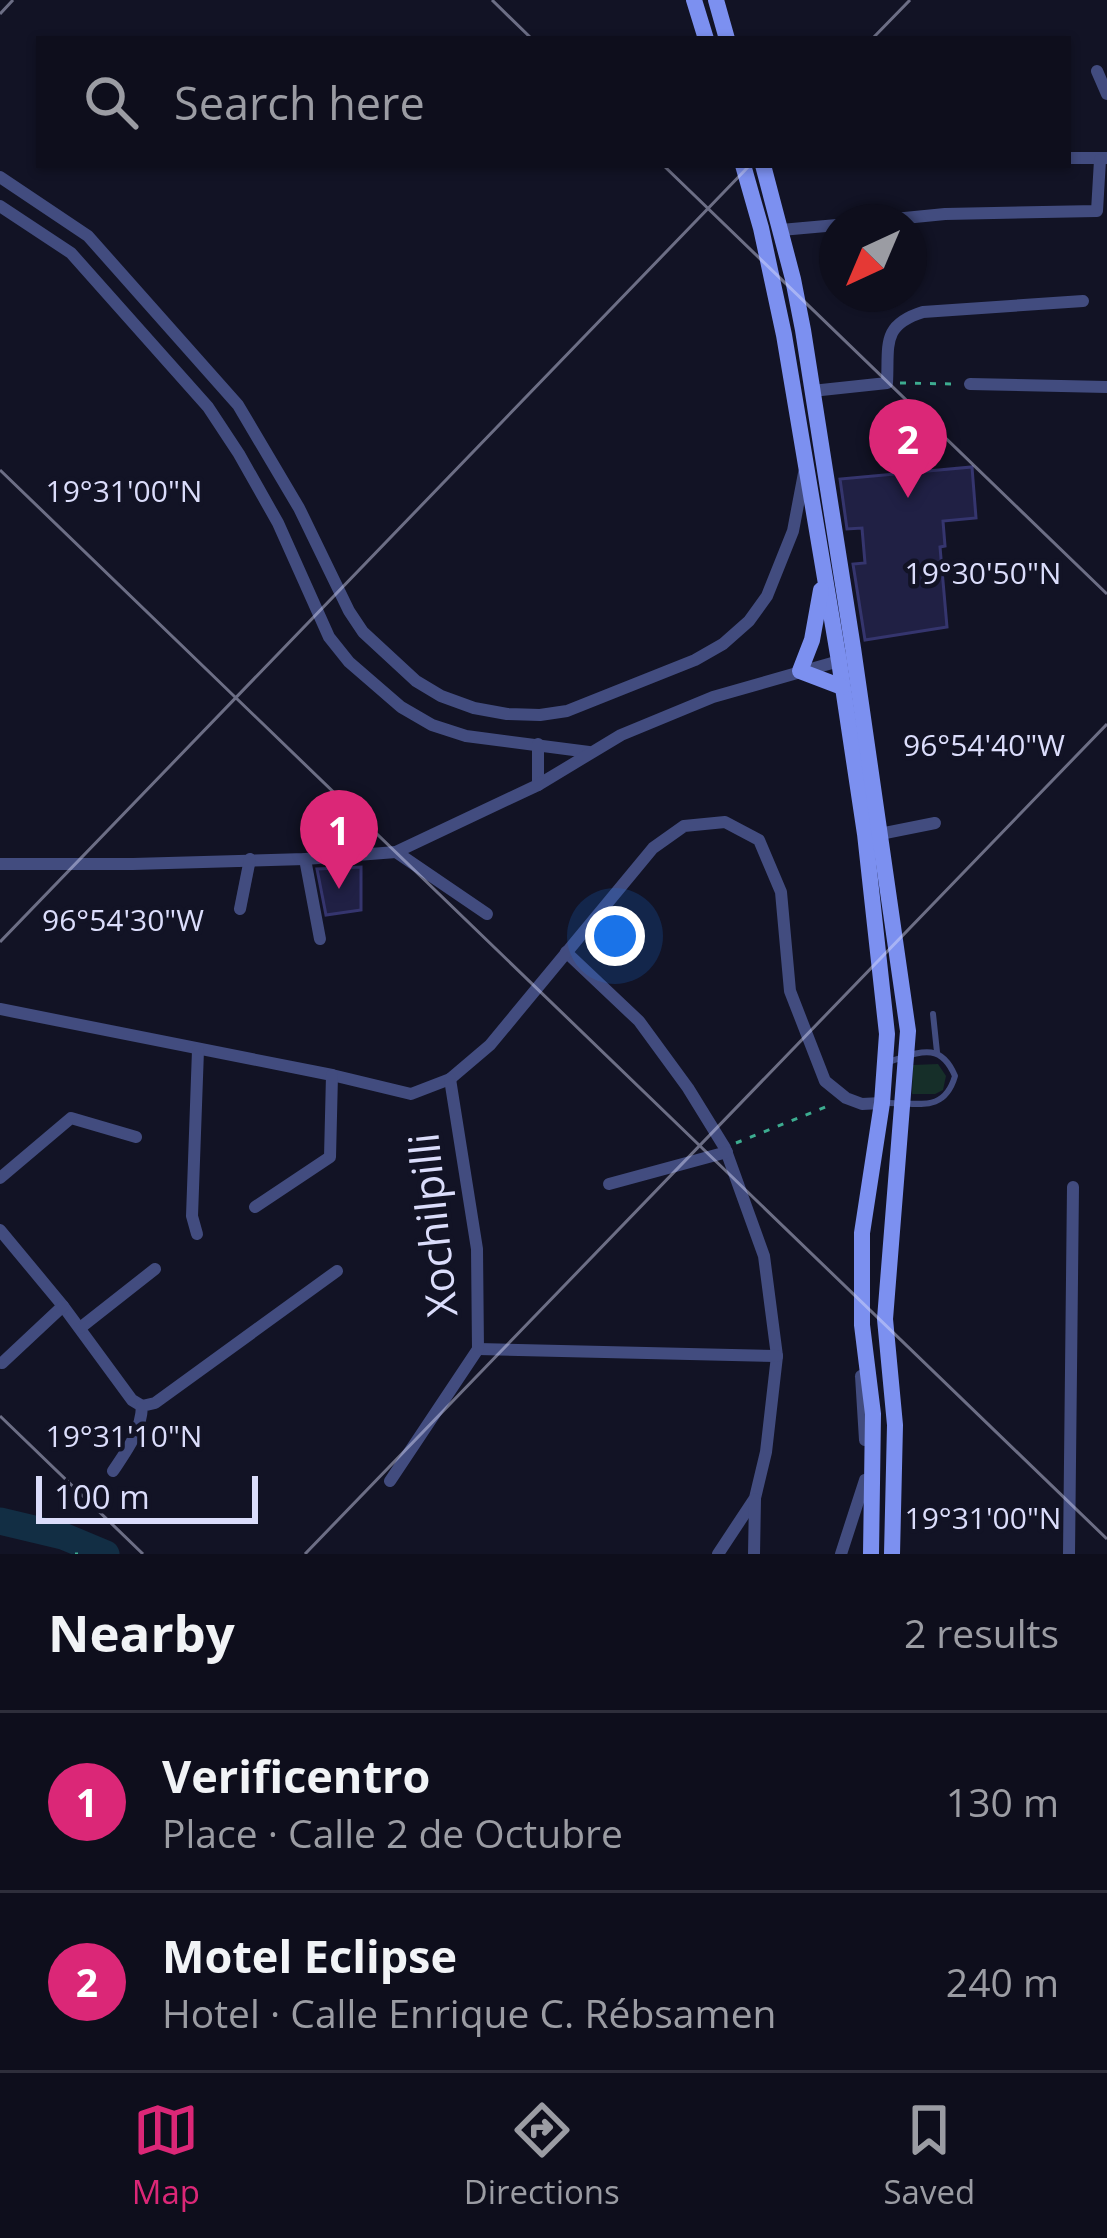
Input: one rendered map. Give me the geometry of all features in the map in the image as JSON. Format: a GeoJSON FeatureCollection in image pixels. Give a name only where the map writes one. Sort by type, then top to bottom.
{"type":"FeatureCollection","features":[{"type":"Feature","properties":{"kind":"main road"},"geometry":{"type":"LineString","coordinates":[[694,0],[705,36]]}},
{"type":"Feature","properties":{"kind":"main road"},"geometry":{"type":"LineString","coordinates":[[716,0],[726,36]]}},
{"type":"Feature","properties":{"kind":"main road"},"geometry":{"type":"LineString","coordinates":[[744,168],[761,228],[839,661],[865,834],[886,1034],[882,1103],[862,1233],[862,1325],[874,1414],[868,1479],[871,1554]]}},
{"type":"Feature","properties":{"kind":"main road"},"geometry":{"type":"LineString","coordinates":[[764,168],[800,313],[908,1031],[885,1319],[895,1425],[892,1554]]}},
{"type":"Feature","properties":{"kind":"main road"},"geometry":{"type":"LineString","coordinates":[[823,571],[812,640],[800,671],[842,687]]}},
{"type":"Feature","properties":{"kind":"street"},"geometry":{"type":"LineString","coordinates":[[1097,71],[1107,94]]}},
{"type":"Feature","properties":{"kind":"street"},"geometry":{"type":"LineString","coordinates":[[927,216],[1097,212],[1103,159],[1071,158]]}},
{"type":"Feature","properties":{"kind":"street"},"geometry":{"type":"LineString","coordinates":[[0,177],[88,236],[238,405],[299,508],[363,632],[416,681],[474,708],[540,715],[592,703],[723,644],[749,621],[767,596],[793,531],[806,464]]}},
{"type":"Feature","properties":{"kind":"street"},"geometry":{"type":"LineString","coordinates":[[0,206],[71,254],[208,407],[278,523],[328,637],[349,662],[401,706],[432,725],[466,736],[590,752]]}},
{"type":"Feature","properties":{"kind":"street"},"geometry":{"type":"LineString","coordinates":[[781,230],[819,226]]}},
{"type":"Feature","properties":{"kind":"street"},"geometry":{"type":"LineString","coordinates":[[812,391],[886,383],[892,333],[904,318],[923,312],[1083,301]]}},
{"type":"Feature","properties":{"kind":"street"},"geometry":{"type":"LineString","coordinates":[[970,384],[1107,387]]}},
{"type":"Feature","properties":{"kind":"street"},"geometry":{"type":"LineString","coordinates":[[232,442],[252,429]]}},
{"type":"Feature","properties":{"kind":"street"},"geometry":{"type":"LineString","coordinates":[[0,864],[305,859],[396,852],[538,785],[621,735],[712,697],[839,661],[853,648]]}},
{"type":"Feature","properties":{"kind":"street"},"geometry":{"type":"LineString","coordinates":[[538,744],[538,785]]}},
{"type":"Feature","properties":{"kind":"street"},"geometry":{"type":"LineString","coordinates":[[0,1009],[411,1094],[450,1079],[490,1046],[652,848],[684,826],[725,822],[759,840],[782,892],[790,991],[825,1081],[846,1098],[862,1104],[882,1103]]}},
{"type":"Feature","properties":{"kind":"street"},"geometry":{"type":"LineString","coordinates":[[880,834],[935,823]]}},
{"type":"Feature","properties":{"kind":"street"},"geometry":{"type":"LineString","coordinates":[[396,852],[487,914]]}},
{"type":"Feature","properties":{"kind":"street"},"geometry":{"type":"LineString","coordinates":[[305,859],[320,939]]}},
{"type":"Feature","properties":{"kind":"street"},"geometry":{"type":"LineString","coordinates":[[240,909],[250,860]]}},
{"type":"Feature","properties":{"kind":"street"},"geometry":{"type":"LineString","coordinates":[[566,952],[639,1022],[688,1088],[726,1150],[764,1256],[777,1356],[766,1452],[755,1498],[754,1554]]}},
{"type":"Feature","properties":{"kind":"street"},"geometry":{"type":"LineString","coordinates":[[197,1234],[192,1216],[198,1050]]}},
{"type":"Feature","properties":{"kind":"street"},"geometry":{"type":"LineString","coordinates":[[254,1207],[330,1157],[332,1075]]}},
{"type":"Feature","properties":{"kind":"street","name":"Xochilpilli"},"geometry":{"type":"LineString","coordinates":[[390,1481],[478,1349],[477,1249],[450,1079]]}},
{"type":"Feature","properties":{"kind":"street"},"geometry":{"type":"LineString","coordinates":[[0,1178],[71,1118],[136,1137]]}},
{"type":"Feature","properties":{"kind":"street"},"geometry":{"type":"LineString","coordinates":[[609,1184],[726,1150]]}},
{"type":"Feature","properties":{"kind":"street"},"geometry":{"type":"LineString","coordinates":[[1069,1554],[1073,1187]]}},
{"type":"Feature","properties":{"kind":"street"},"geometry":{"type":"LineString","coordinates":[[0,1230],[132,1400],[142,1406],[154,1403],[337,1271]]}},
{"type":"Feature","properties":{"kind":"street"},"geometry":{"type":"LineString","coordinates":[[80,1328],[155,1269]]}},
{"type":"Feature","properties":{"kind":"street"},"geometry":{"type":"LineString","coordinates":[[2,1363],[63,1306]]}},
{"type":"Feature","properties":{"kind":"street"},"geometry":{"type":"LineString","coordinates":[[478,1349],[777,1356]]}},
{"type":"Feature","properties":{"kind":"street"},"geometry":{"type":"LineString","coordinates":[[113,1471],[133,1441],[142,1406]]}},
{"type":"Feature","properties":{"kind":"street"},"geometry":{"type":"LineString","coordinates":[[841,1554],[868,1479]]}},
{"type":"Feature","properties":{"kind":"street"},"geometry":{"type":"LineString","coordinates":[[718,1554],[755,1498]]}},
{"type":"Feature","properties":{"kind":"lane"},"geometry":{"type":"LineString","coordinates":[[933,1014],[937,1052]]}},
{"type":"Feature","properties":{"kind":"lane"},"geometry":{"type":"LineString","coordinates":[[882,1103],[924,1105],[940,1100],[951,1090],[956,1076],[949,1060],[937,1052],[924,1051],[886,1063]]}},
{"type":"Feature","properties":{"kind":"path"},"geometry":{"type":"LineString","coordinates":[[886,383],[970,384]]}},
{"type":"Feature","properties":{"kind":"path"},"geometry":{"type":"LineString","coordinates":[[726,1150],[846,1098]]}},
{"type":"Feature","properties":{"kind":"green space"},"geometry":{"type":"Polygon","coordinates":[[[938,1064],[946,1076],[943,1090],[912,1094],[913,1065],[938,1064]]]}},
{"type":"Feature","properties":{"kind":"building"},"geometry":{"type":"Polygon","coordinates":[[[972,467],[976,518],[943,521],[945,546],[940,547],[947,627],[865,640],[853,564],[865,563],[862,528],[847,529],[840,479],[972,467]]]}},
{"type":"Feature","properties":{"kind":"building"},"geometry":{"type":"Polygon","coordinates":[[[361,867],[361,910],[326,915],[317,869],[361,867]]]}},
{"type":"Feature","properties":{"kind":"waterway"},"geometry":{"type":"LineString","coordinates":[[0,1521],[63,1536],[106,1554]]}},
{"type":"Feature","properties":{"kind":"place","name":"Motel Eclipse"},"geometry":{"type":"Point","coordinates":[908,498]}},
{"type":"Feature","properties":{"kind":"place","name":"Verificentro"},"geometry":{"type":"Point","coordinates":[339,889]}}]}
